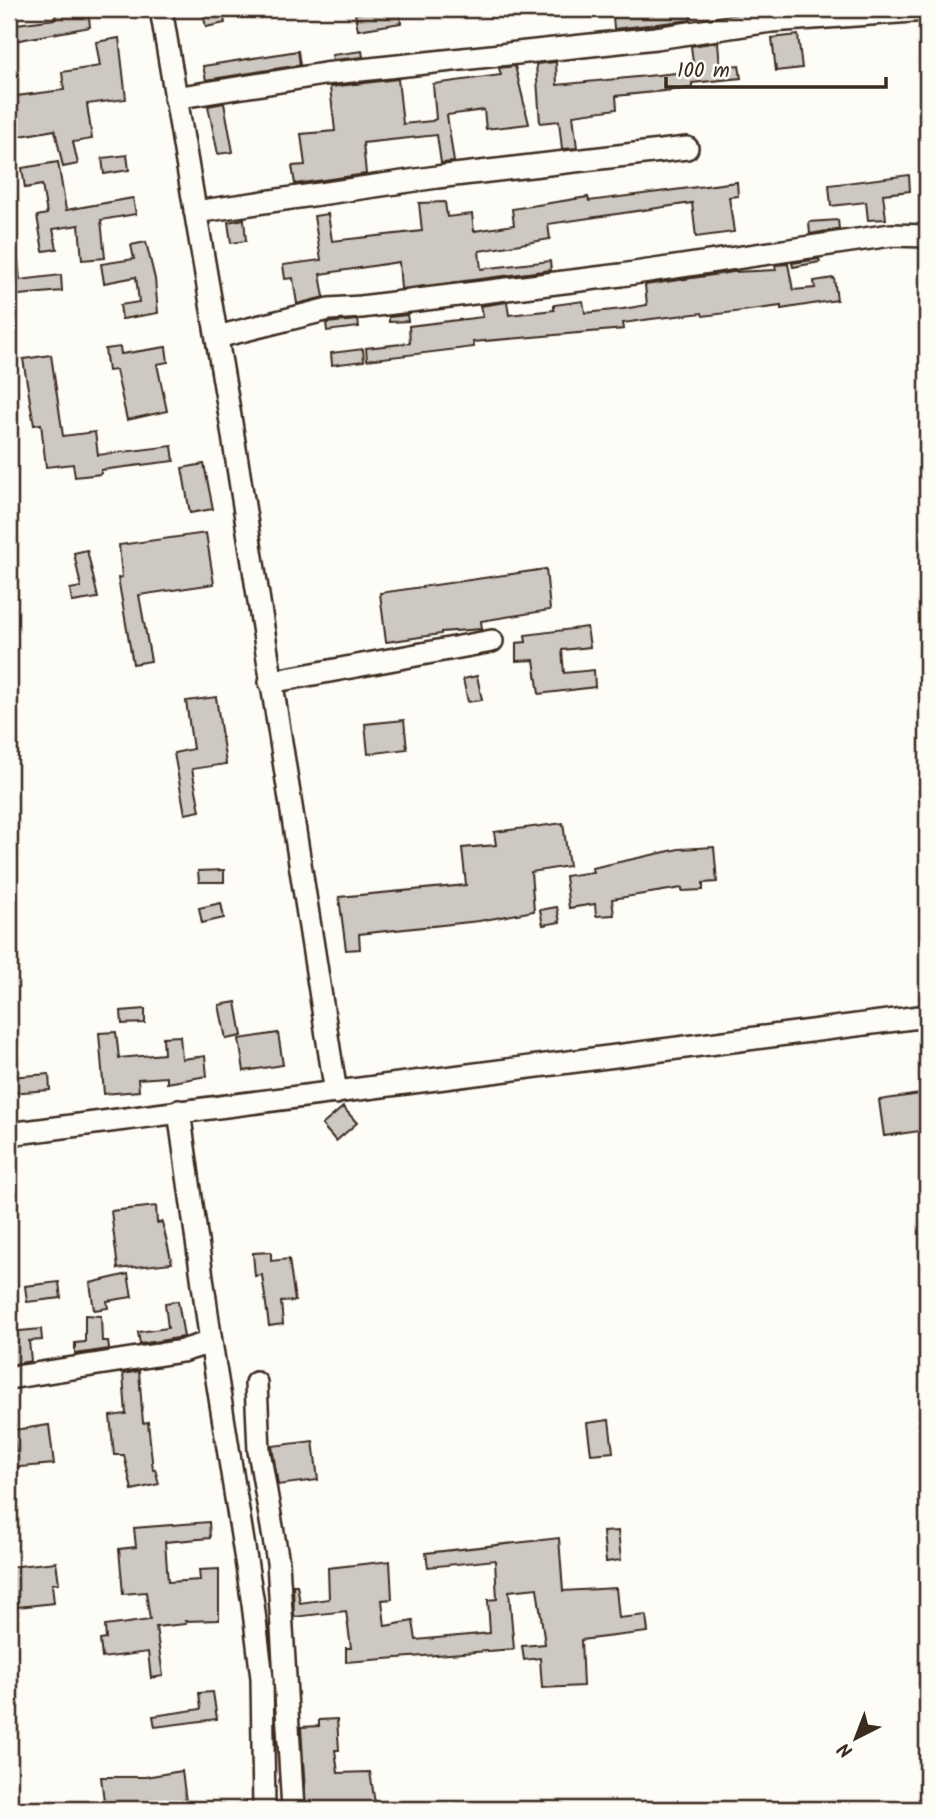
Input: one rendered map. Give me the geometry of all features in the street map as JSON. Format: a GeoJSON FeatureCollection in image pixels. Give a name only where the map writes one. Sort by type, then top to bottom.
{"type":"FeatureCollection","features":[{"type":"Feature","properties":{"kind":"street"},"geometry":{"type":"LineString","coordinates":[[161,9],[217,337],[337,1093]]}},
{"type":"Feature","properties":{"kind":"street"},"geometry":{"type":"LineString","coordinates":[[175,98],[324,74],[656,38],[771,21],[927,10]]}},
{"type":"Feature","properties":{"kind":"street"},"geometry":{"type":"LineString","coordinates":[[195,212],[437,177],[687,148]]}},
{"type":"Feature","properties":{"kind":"street"},"geometry":{"type":"LineString","coordinates":[[217,337],[329,309],[621,275],[891,235],[927,236]]}},
{"type":"Feature","properties":{"kind":"street"},"geometry":{"type":"LineString","coordinates":[[270,682],[492,642]]}},
{"type":"Feature","properties":{"kind":"street"},"geometry":{"type":"LineString","coordinates":[[9,1134],[927,1016]]}},
{"type":"Feature","properties":{"kind":"street"},"geometry":{"type":"LineString","coordinates":[[178,1111],[211,1342],[253,1604],[262,1678],[264,1809]]}},
{"type":"Feature","properties":{"kind":"street"},"geometry":{"type":"LineString","coordinates":[[9,1378],[182,1351],[211,1342]]}},
{"type":"Feature","properties":{"kind":"street"},"geometry":{"type":"LineString","coordinates":[[256,1383],[259,1451],[278,1562],[293,1809]]}},
{"type":"Feature","properties":{"kind":"building"},"geometry":{"type":"Polygon","coordinates":[[[88,9],[90,27],[9,42],[9,25],[56,19],[55,14],[88,9]]]}},
{"type":"Feature","properties":{"kind":"building"},"geometry":{"type":"Polygon","coordinates":[[[202,9],[222,9],[225,23],[206,27],[202,9]]]}},
{"type":"Feature","properties":{"kind":"building"},"geometry":{"type":"Polygon","coordinates":[[[399,9],[401,23],[358,30],[355,14],[399,9]]]}},
{"type":"Feature","properties":{"kind":"building"},"geometry":{"type":"Polygon","coordinates":[[[661,9],[690,9],[691,20],[614,29],[613,16],[661,9]]]}},
{"type":"Feature","properties":{"kind":"building"},"geometry":{"type":"Polygon","coordinates":[[[798,35],[802,68],[776,71],[772,38],[798,35]]]}},
{"type":"Feature","properties":{"kind":"building"},"geometry":{"type":"Polygon","coordinates":[[[119,38],[126,99],[87,104],[92,139],[73,142],[78,164],[63,167],[55,130],[9,138],[9,97],[64,90],[62,72],[100,66],[96,42],[119,38]]]}},
{"type":"Feature","properties":{"kind":"building"},"geometry":{"type":"Polygon","coordinates":[[[718,42],[720,67],[739,65],[741,78],[692,83],[692,88],[616,96],[617,109],[573,115],[577,148],[562,149],[559,121],[540,123],[536,64],[556,62],[557,85],[694,71],[691,46],[718,42]]]}},
{"type":"Feature","properties":{"kind":"building"},"geometry":{"type":"Polygon","coordinates":[[[298,51],[300,65],[206,80],[203,66],[298,51]]]}},
{"type":"Feature","properties":{"kind":"building"},"geometry":{"type":"Polygon","coordinates":[[[362,51],[363,57],[333,60],[332,55],[362,51]]]}},
{"type":"Feature","properties":{"kind":"building"},"geometry":{"type":"Polygon","coordinates":[[[515,66],[529,124],[486,129],[484,110],[447,115],[454,162],[441,163],[437,135],[363,143],[366,174],[295,184],[292,166],[305,165],[301,134],[335,131],[330,87],[398,79],[403,124],[432,121],[436,119],[433,84],[501,75],[499,68],[515,66]]]}},
{"type":"Feature","properties":{"kind":"building"},"geometry":{"type":"Polygon","coordinates":[[[224,103],[233,152],[218,154],[208,106],[224,103]]]}},
{"type":"Feature","properties":{"kind":"building"},"geometry":{"type":"Polygon","coordinates":[[[127,155],[129,170],[104,174],[102,158],[127,155]]]}},
{"type":"Feature","properties":{"kind":"building"},"geometry":{"type":"Polygon","coordinates":[[[58,162],[66,210],[133,198],[136,214],[101,220],[105,258],[82,260],[79,225],[53,229],[57,249],[43,251],[37,216],[47,214],[42,185],[25,188],[22,168],[58,162]]]}},
{"type":"Feature","properties":{"kind":"building"},"geometry":{"type":"Polygon","coordinates":[[[909,175],[910,191],[883,194],[886,219],[868,220],[866,202],[831,206],[829,185],[909,175]]]}},
{"type":"Feature","properties":{"kind":"building"},"geometry":{"type":"Polygon","coordinates":[[[737,182],[738,196],[729,197],[734,232],[696,237],[692,203],[548,224],[550,239],[479,251],[481,269],[550,261],[551,270],[401,289],[399,262],[320,274],[324,297],[297,304],[293,278],[285,279],[283,265],[321,260],[314,216],[328,214],[332,241],[422,231],[419,203],[445,202],[447,217],[472,214],[474,231],[514,225],[512,209],[588,197],[589,201],[737,182]]]}},
{"type":"Feature","properties":{"kind":"building"},"geometry":{"type":"Polygon","coordinates":[[[244,219],[246,241],[231,243],[228,222],[244,219]]]}},
{"type":"Feature","properties":{"kind":"building"},"geometry":{"type":"Polygon","coordinates":[[[838,220],[839,229],[810,234],[809,222],[838,220]]]}},
{"type":"Feature","properties":{"kind":"building"},"geometry":{"type":"Polygon","coordinates":[[[146,242],[155,279],[158,313],[122,319],[120,305],[139,302],[136,277],[104,283],[101,264],[134,259],[131,245],[146,242]]]}},
{"type":"Feature","properties":{"kind":"building"},"geometry":{"type":"Polygon","coordinates":[[[17,249],[20,280],[61,275],[62,291],[9,296],[9,250],[17,249]]]}},
{"type":"Feature","properties":{"kind":"building"},"geometry":{"type":"Polygon","coordinates":[[[819,259],[820,262],[793,267],[792,263],[819,259]]]}},
{"type":"Feature","properties":{"kind":"building"},"geometry":{"type":"Polygon","coordinates":[[[788,264],[793,290],[815,288],[814,281],[834,278],[837,300],[781,309],[781,306],[703,316],[702,313],[651,319],[623,323],[624,329],[473,342],[474,347],[367,360],[366,348],[410,343],[409,326],[483,317],[480,306],[507,302],[509,315],[554,310],[554,305],[583,301],[585,313],[623,309],[647,305],[645,285],[733,272],[776,270],[775,265],[788,264]]]}},
{"type":"Feature","properties":{"kind":"building"},"geometry":{"type":"Polygon","coordinates":[[[407,315],[408,321],[389,322],[389,317],[407,315]]]}},
{"type":"Feature","properties":{"kind":"building"},"geometry":{"type":"Polygon","coordinates":[[[358,320],[359,327],[327,331],[326,323],[358,320]]]}},
{"type":"Feature","properties":{"kind":"building"},"geometry":{"type":"Polygon","coordinates":[[[120,347],[121,354],[166,347],[168,362],[157,364],[167,411],[127,420],[116,370],[108,371],[105,349],[120,347]]]}},
{"type":"Feature","properties":{"kind":"building"},"geometry":{"type":"Polygon","coordinates":[[[363,349],[364,361],[332,365],[331,353],[363,349]]]}},
{"type":"Feature","properties":{"kind":"building"},"geometry":{"type":"Polygon","coordinates":[[[51,355],[63,436],[95,432],[98,455],[172,446],[174,461],[101,470],[101,474],[75,477],[73,464],[46,467],[41,424],[34,425],[23,359],[51,355]]]}},
{"type":"Feature","properties":{"kind":"building"},"geometry":{"type":"Polygon","coordinates":[[[204,464],[213,509],[190,513],[182,468],[204,464]]]}},
{"type":"Feature","properties":{"kind":"building"},"geometry":{"type":"Polygon","coordinates":[[[206,533],[214,584],[139,595],[151,661],[133,664],[118,578],[122,577],[119,545],[206,533]]]}},
{"type":"Feature","properties":{"kind":"building"},"geometry":{"type":"Polygon","coordinates":[[[87,550],[98,598],[72,602],[70,589],[81,587],[74,553],[87,550]]]}},
{"type":"Feature","properties":{"kind":"building"},"geometry":{"type":"Polygon","coordinates":[[[546,569],[550,610],[481,621],[482,629],[441,632],[386,642],[380,593],[546,569]]]}},
{"type":"Feature","properties":{"kind":"building"},"geometry":{"type":"Polygon","coordinates":[[[587,627],[590,647],[562,650],[564,673],[594,670],[595,687],[539,694],[534,660],[516,661],[516,643],[526,642],[525,635],[587,627]]]}},
{"type":"Feature","properties":{"kind":"building"},"geometry":{"type":"Polygon","coordinates":[[[477,676],[482,700],[468,702],[463,679],[477,676]]]}},
{"type":"Feature","properties":{"kind":"building"},"geometry":{"type":"Polygon","coordinates":[[[216,697],[226,764],[192,769],[200,811],[185,814],[174,753],[193,749],[186,701],[216,697]]]}},
{"type":"Feature","properties":{"kind":"building"},"geometry":{"type":"Polygon","coordinates":[[[404,720],[407,749],[368,754],[365,724],[404,720]]]}},
{"type":"Feature","properties":{"kind":"building"},"geometry":{"type":"Polygon","coordinates":[[[563,823],[569,866],[531,872],[534,911],[479,921],[359,934],[360,949],[346,950],[339,897],[466,885],[462,848],[496,845],[494,832],[563,823]]]}},
{"type":"Feature","properties":{"kind":"building"},"geometry":{"type":"Polygon","coordinates":[[[714,847],[717,882],[703,883],[703,890],[682,891],[682,888],[612,899],[614,915],[596,916],[595,904],[569,908],[565,876],[593,872],[592,868],[679,849],[714,847]]]}},
{"type":"Feature","properties":{"kind":"building"},"geometry":{"type":"Polygon","coordinates":[[[224,870],[224,882],[199,882],[198,871],[224,870]]]}},
{"type":"Feature","properties":{"kind":"building"},"geometry":{"type":"Polygon","coordinates":[[[221,903],[224,918],[202,923],[199,908],[221,903]]]}},
{"type":"Feature","properties":{"kind":"building"},"geometry":{"type":"Polygon","coordinates":[[[557,907],[560,922],[543,925],[540,910],[557,907]]]}},
{"type":"Feature","properties":{"kind":"building"},"geometry":{"type":"Polygon","coordinates":[[[236,1002],[242,1036],[226,1039],[219,1005],[236,1002]]]}},
{"type":"Feature","properties":{"kind":"building"},"geometry":{"type":"Polygon","coordinates":[[[145,1009],[145,1023],[122,1024],[121,1011],[145,1009]]]}},
{"type":"Feature","properties":{"kind":"building"},"geometry":{"type":"Polygon","coordinates":[[[116,1032],[119,1058],[164,1054],[163,1037],[180,1036],[182,1059],[205,1056],[207,1076],[167,1083],[167,1077],[138,1079],[139,1091],[104,1094],[99,1033],[116,1032]]]}},
{"type":"Feature","properties":{"kind":"building"},"geometry":{"type":"Polygon","coordinates":[[[278,1033],[283,1065],[244,1071],[239,1039],[278,1033]]]}},
{"type":"Feature","properties":{"kind":"building"},"geometry":{"type":"Polygon","coordinates":[[[49,1074],[50,1090],[9,1093],[9,1077],[49,1074]]]}},
{"type":"Feature","properties":{"kind":"building"},"geometry":{"type":"Polygon","coordinates":[[[927,1093],[927,1130],[884,1136],[879,1100],[927,1093]]]}},
{"type":"Feature","properties":{"kind":"building"},"geometry":{"type":"Polygon","coordinates":[[[343,1107],[357,1123],[336,1141],[322,1125],[343,1107]]]}},
{"type":"Feature","properties":{"kind":"building"},"geometry":{"type":"Polygon","coordinates":[[[156,1206],[157,1223],[162,1222],[172,1263],[118,1269],[111,1211],[156,1206]]]}},
{"type":"Feature","properties":{"kind":"building"},"geometry":{"type":"Polygon","coordinates":[[[271,1252],[271,1261],[289,1259],[295,1301],[281,1302],[283,1324],[269,1326],[262,1275],[255,1276],[253,1253],[271,1252]]]}},
{"type":"Feature","properties":{"kind":"building"},"geometry":{"type":"Polygon","coordinates":[[[128,1274],[132,1297],[107,1301],[108,1308],[94,1310],[90,1283],[128,1274]]]}},
{"type":"Feature","properties":{"kind":"building"},"geometry":{"type":"Polygon","coordinates":[[[59,1282],[61,1298],[27,1302],[25,1286],[59,1282]]]}},
{"type":"Feature","properties":{"kind":"building"},"geometry":{"type":"Polygon","coordinates":[[[178,1301],[184,1337],[140,1344],[138,1332],[168,1328],[165,1303],[178,1301]]]}},
{"type":"Feature","properties":{"kind":"building"},"geometry":{"type":"Polygon","coordinates":[[[85,1315],[101,1316],[102,1341],[108,1341],[109,1349],[75,1354],[75,1343],[85,1342],[85,1315]]]}},
{"type":"Feature","properties":{"kind":"building"},"geometry":{"type":"Polygon","coordinates":[[[41,1329],[42,1340],[29,1341],[31,1361],[9,1365],[9,1332],[41,1329]]]}},
{"type":"Feature","properties":{"kind":"building"},"geometry":{"type":"Polygon","coordinates":[[[139,1371],[143,1423],[148,1422],[153,1470],[155,1469],[159,1484],[132,1490],[124,1455],[114,1455],[110,1416],[126,1414],[123,1374],[139,1371]]]}},
{"type":"Feature","properties":{"kind":"building"},"geometry":{"type":"Polygon","coordinates":[[[609,1420],[613,1452],[591,1454],[587,1423],[609,1420]]]}},
{"type":"Feature","properties":{"kind":"building"},"geometry":{"type":"Polygon","coordinates":[[[49,1425],[54,1464],[9,1468],[9,1453],[16,1452],[13,1430],[49,1425]]]}},
{"type":"Feature","properties":{"kind":"building"},"geometry":{"type":"Polygon","coordinates":[[[313,1441],[318,1480],[278,1485],[272,1446],[313,1441]]]}},
{"type":"Feature","properties":{"kind":"building"},"geometry":{"type":"Polygon","coordinates":[[[209,1522],[210,1538],[165,1542],[168,1582],[200,1580],[199,1570],[219,1569],[219,1620],[185,1621],[186,1624],[156,1627],[163,1676],[151,1678],[148,1652],[102,1658],[100,1640],[106,1639],[105,1626],[150,1620],[146,1592],[123,1594],[119,1549],[136,1547],[134,1528],[209,1522]]]}},
{"type":"Feature","properties":{"kind":"building"},"geometry":{"type":"Polygon","coordinates":[[[618,1531],[621,1560],[606,1562],[603,1532],[618,1531]]]}},
{"type":"Feature","properties":{"kind":"building"},"geometry":{"type":"Polygon","coordinates":[[[559,1538],[563,1591],[616,1588],[619,1618],[646,1615],[648,1632],[581,1640],[583,1686],[542,1688],[540,1658],[524,1660],[522,1646],[545,1644],[537,1588],[509,1591],[514,1649],[346,1662],[346,1648],[351,1648],[346,1611],[294,1617],[293,1585],[297,1585],[300,1603],[329,1599],[328,1568],[390,1561],[392,1599],[382,1600],[385,1626],[413,1621],[416,1640],[490,1633],[488,1600],[497,1599],[495,1560],[428,1567],[426,1553],[559,1538]]]}},
{"type":"Feature","properties":{"kind":"building"},"geometry":{"type":"Polygon","coordinates":[[[56,1562],[59,1583],[52,1584],[54,1603],[9,1608],[9,1567],[56,1562]]]}},
{"type":"Feature","properties":{"kind":"building"},"geometry":{"type":"Polygon","coordinates":[[[213,1692],[217,1719],[155,1727],[153,1716],[201,1709],[199,1693],[213,1692]]]}},
{"type":"Feature","properties":{"kind":"building"},"geometry":{"type":"Polygon","coordinates":[[[337,1719],[339,1750],[335,1750],[338,1773],[370,1772],[376,1809],[306,1809],[301,1727],[319,1726],[319,1720],[337,1719]]]}},
{"type":"Feature","properties":{"kind":"building"},"geometry":{"type":"Polygon","coordinates":[[[182,1771],[187,1809],[105,1809],[101,1777],[145,1777],[182,1771]]]}}]}
